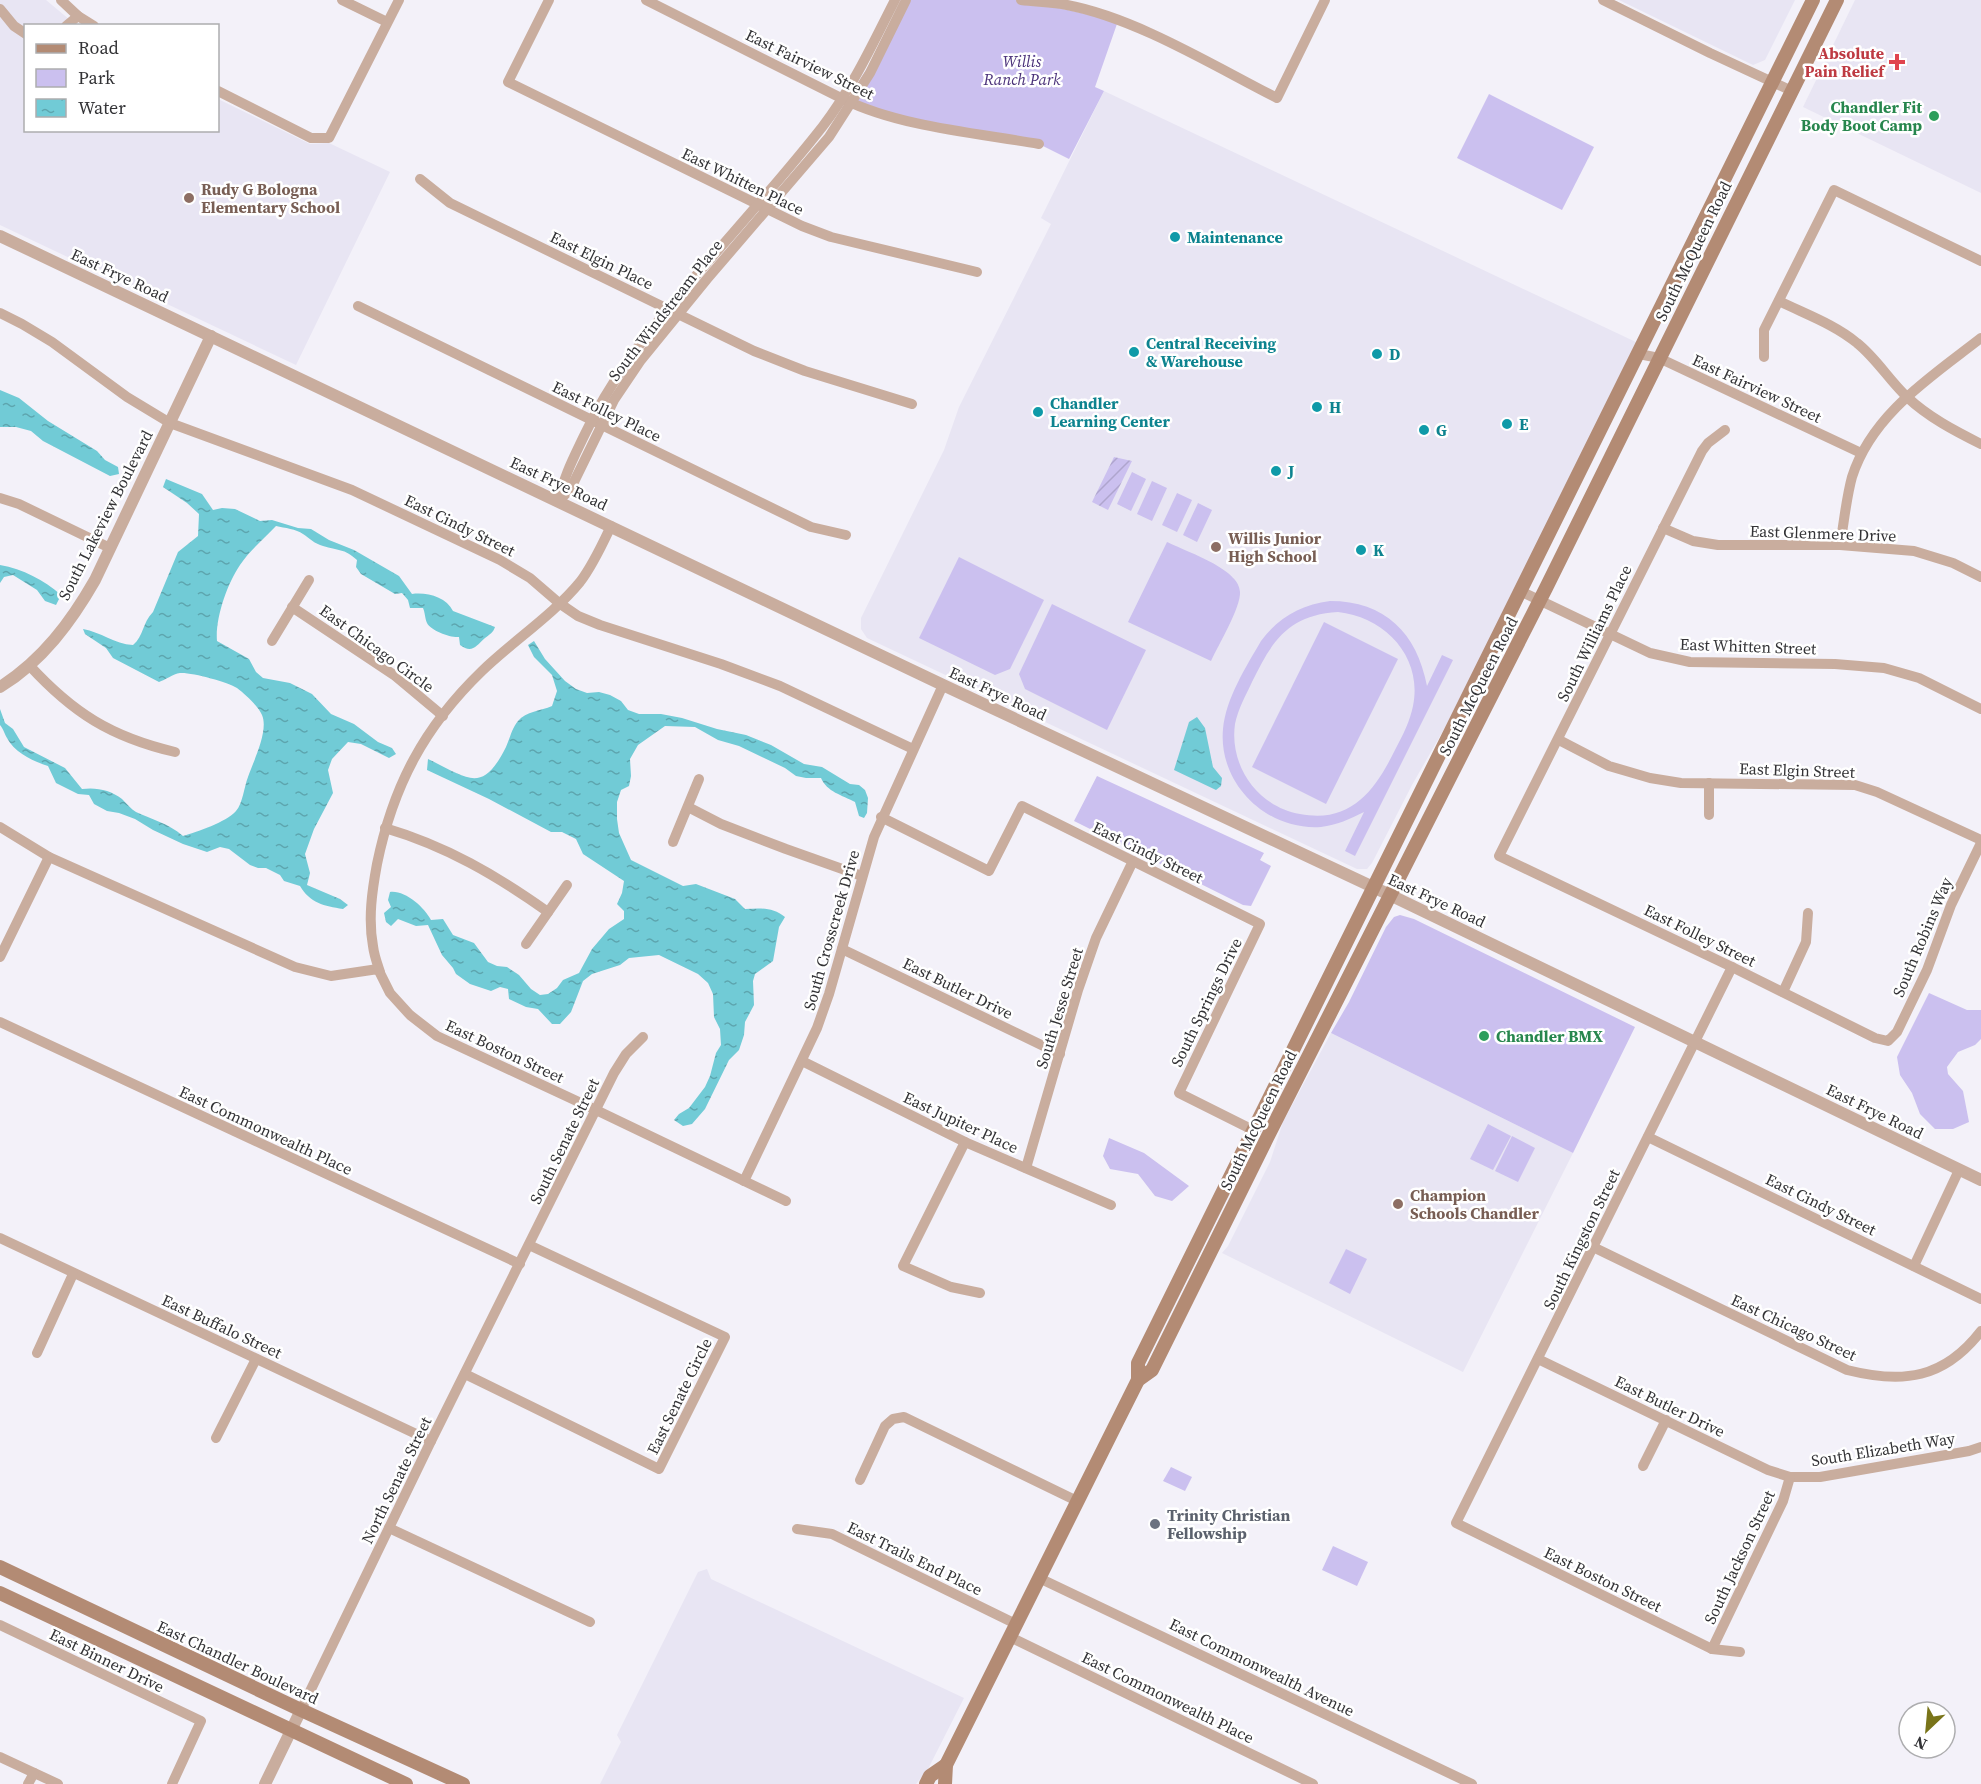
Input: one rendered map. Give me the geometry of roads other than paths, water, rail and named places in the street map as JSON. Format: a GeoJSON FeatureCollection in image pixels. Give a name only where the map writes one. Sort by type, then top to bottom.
{"type":"FeatureCollection","features":[{"type":"Feature","properties":{"kind":"main road","name":"South McQueen Road"},"geometry":{"type":"LineString","coordinates":[[946,1766],[1138,1380],[1138,1363],[1813,0]]}},
{"type":"Feature","properties":{"kind":"main road"},"geometry":{"type":"LineString","coordinates":[[1825,25],[1826,0]]}},
{"type":"Feature","properties":{"kind":"main road","name":"South McQueen Road"},"geometry":{"type":"LineString","coordinates":[[1138,1380],[1152,1370],[1540,599],[1837,0]]}},
{"type":"Feature","properties":{"kind":"main road"},"geometry":{"type":"LineString","coordinates":[[1253,1130],[1267,1138]]}},
{"type":"Feature","properties":{"kind":"main road","name":"East Chandler Boulevard"},"geometry":{"type":"LineString","coordinates":[[0,1567],[463,1784]]}},
{"type":"Feature","properties":{"kind":"main road"},"geometry":{"type":"LineString","coordinates":[[0,1593],[406,1784]]}},
{"type":"Feature","properties":{"kind":"main road"},"geometry":{"type":"LineString","coordinates":[[926,1784],[930,1776],[946,1766]]}},
{"type":"Feature","properties":{"kind":"main road"},"geometry":{"type":"LineString","coordinates":[[945,1784],[946,1766]]}},
{"type":"Feature","properties":{"kind":"street"},"geometry":{"type":"LineString","coordinates":[[61,0],[90,24]]}},
{"type":"Feature","properties":{"kind":"street"},"geometry":{"type":"LineString","coordinates":[[342,0],[387,22]]}},
{"type":"Feature","properties":{"kind":"street"},"geometry":{"type":"LineString","coordinates":[[219,92],[311,138],[329,138],[399,0]]}},
{"type":"Feature","properties":{"kind":"street","name":"East Whitten Place"},"geometry":{"type":"LineString","coordinates":[[549,0],[508,82],[802,226],[831,237],[977,272]]}},
{"type":"Feature","properties":{"kind":"street","name":"East Fairview Street"},"geometry":{"type":"LineString","coordinates":[[646,0],[848,101],[910,121],[1039,144]]}},
{"type":"Feature","properties":{"kind":"street","name":"South Windstream Place"},"geometry":{"type":"LineString","coordinates":[[848,101],[857,75],[895,0]]}},
{"type":"Feature","properties":{"kind":"street","name":"South Windstream Place"},"geometry":{"type":"LineString","coordinates":[[559,501],[564,479],[596,423],[623,366],[762,207],[829,137],[848,101],[879,57],[906,0]]}},
{"type":"Feature","properties":{"kind":"street"},"geometry":{"type":"LineString","coordinates":[[1021,0],[1067,5],[1107,16],[1146,32],[1277,98],[1325,0]]}},
{"type":"Feature","properties":{"kind":"street"},"geometry":{"type":"LineString","coordinates":[[1603,0],[1719,58],[1792,91]]}},
{"type":"Feature","properties":{"kind":"street"},"geometry":{"type":"LineString","coordinates":[[0,9],[14,26],[24,33]]}},
{"type":"Feature","properties":{"kind":"street"},"geometry":{"type":"LineString","coordinates":[[68,24],[78,16]]}},
{"type":"Feature","properties":{"kind":"street","name":"East Elgin Place"},"geometry":{"type":"LineString","coordinates":[[420,179],[450,202],[754,351],[805,371],[912,404]]}},
{"type":"Feature","properties":{"kind":"street"},"geometry":{"type":"LineString","coordinates":[[1764,357],[1764,330],[1834,190],[1981,261]]}},
{"type":"Feature","properties":{"kind":"street","name":"East Frye Road"},"geometry":{"type":"LineString","coordinates":[[0,236],[943,686],[1390,895],[1981,1180]]}},
{"type":"Feature","properties":{"kind":"street"},"geometry":{"type":"LineString","coordinates":[[1779,301],[1854,340],[1865,349],[1906,397],[1953,430],[1981,444]]}},
{"type":"Feature","properties":{"kind":"street","name":"East Folley Place"},"geometry":{"type":"LineString","coordinates":[[358,306],[811,527],[846,535]]}},
{"type":"Feature","properties":{"kind":"street","name":"East Cindy Street"},"geometry":{"type":"LineString","coordinates":[[0,313],[52,342],[127,397],[170,423],[352,490],[500,560],[530,578],[578,616],[600,626],[721,664],[780,686],[913,749]]}},
{"type":"Feature","properties":{"kind":"street","name":"South Lakeview Boulevard"},"geometry":{"type":"LineString","coordinates":[[0,687],[29,665],[63,630],[95,580],[211,336]]}},
{"type":"Feature","properties":{"kind":"street"},"geometry":{"type":"LineString","coordinates":[[1840,545],[1852,478],[1862,453],[1875,431],[1906,397],[1981,338]]}},
{"type":"Feature","properties":{"kind":"street","name":"East Fairview Street"},"geometry":{"type":"LineString","coordinates":[[1639,354],[1659,358],[1862,453]]}},
{"type":"Feature","properties":{"kind":"street","name":"South Williams Place"},"geometry":{"type":"LineString","coordinates":[[1499,856],[1702,451],[1708,443],[1725,430]]}},
{"type":"Feature","properties":{"kind":"street"},"geometry":{"type":"LineString","coordinates":[[0,498],[19,504],[110,548]]}},
{"type":"Feature","properties":{"kind":"street"},"geometry":{"type":"LineString","coordinates":[[380,972],[373,946],[370,918],[373,885],[385,828],[409,767],[426,738],[457,697],[483,670],[580,582],[611,526]]}},
{"type":"Feature","properties":{"kind":"street","name":"East Glenmere Drive"},"geometry":{"type":"LineString","coordinates":[[1663,528],[1693,541],[1718,545],[1840,545],[1914,551],[1953,563],[1981,577]]}},
{"type":"Feature","properties":{"kind":"street"},"geometry":{"type":"LineString","coordinates":[[272,640],[309,580]]}},
{"type":"Feature","properties":{"kind":"street","name":"East Whitten Street"},"geometry":{"type":"LineString","coordinates":[[1520,591],[1650,653],[1690,662],[1835,664],[1884,668],[1919,678],[1981,709]]}},
{"type":"Feature","properties":{"kind":"street","name":"East Chicago Circle"},"geometry":{"type":"LineString","coordinates":[[292,607],[393,675],[443,716]]}},
{"type":"Feature","properties":{"kind":"street"},"geometry":{"type":"LineString","coordinates":[[29,665],[70,705],[95,723],[147,746],[175,752]]}},
{"type":"Feature","properties":{"kind":"street","name":"South Crosscreek Drive"},"geometry":{"type":"LineString","coordinates":[[744,1181],[802,1061],[830,994],[862,876],[881,817],[943,686]]}},
{"type":"Feature","properties":{"kind":"street","name":"East Elgin Street"},"geometry":{"type":"LineString","coordinates":[[1559,740],[1609,766],[1650,778],[1681,783],[1855,785],[1877,792],[1981,842]]}},
{"type":"Feature","properties":{"kind":"street"},"geometry":{"type":"LineString","coordinates":[[673,842],[699,780]]}},
{"type":"Feature","properties":{"kind":"street"},"geometry":{"type":"LineString","coordinates":[[1709,783],[1709,815]]}},
{"type":"Feature","properties":{"kind":"street","name":"East Cindy Street"},"geometry":{"type":"LineString","coordinates":[[881,817],[989,871],[1022,806],[1260,924]]}},
{"type":"Feature","properties":{"kind":"street"},"geometry":{"type":"LineString","coordinates":[[687,807],[764,841],[862,876]]}},
{"type":"Feature","properties":{"kind":"street"},"geometry":{"type":"LineString","coordinates":[[0,827],[49,857],[295,967],[331,976],[378,969],[380,972]]}},
{"type":"Feature","properties":{"kind":"street"},"geometry":{"type":"LineString","coordinates":[[385,828],[416,837],[455,853],[548,912]]}},
{"type":"Feature","properties":{"kind":"street","name":"South Robins Way"},"geometry":{"type":"LineString","coordinates":[[1888,1041],[1897,1032],[1927,970],[1951,905],[1981,842]]}},
{"type":"Feature","properties":{"kind":"street","name":"East Folley Street"},"geometry":{"type":"LineString","coordinates":[[1499,856],[1875,1038],[1888,1041]]}},
{"type":"Feature","properties":{"kind":"street"},"geometry":{"type":"LineString","coordinates":[[0,957],[49,857]]}},
{"type":"Feature","properties":{"kind":"street","name":"South Jesse Street"},"geometry":{"type":"LineString","coordinates":[[1026,1168],[1096,938],[1133,861]]}},
{"type":"Feature","properties":{"kind":"street"},"geometry":{"type":"LineString","coordinates":[[526,944],[567,885]]}},
{"type":"Feature","properties":{"kind":"street"},"geometry":{"type":"LineString","coordinates":[[1783,992],[1806,942],[1808,913]]}},
{"type":"Feature","properties":{"kind":"street","name":"South Springs Drive"},"geometry":{"type":"LineString","coordinates":[[1253,1130],[1179,1093],[1260,924]]}},
{"type":"Feature","properties":{"kind":"street","name":"East Butler Drive"},"geometry":{"type":"LineString","coordinates":[[842,949],[1060,1054]]}},
{"type":"Feature","properties":{"kind":"street","name":"South Kingston Street"},"geometry":{"type":"LineString","coordinates":[[1456,1523],[1732,967]]}},
{"type":"Feature","properties":{"kind":"street","name":"East Boston Street"},"geometry":{"type":"LineString","coordinates":[[380,972],[390,993],[410,1015],[437,1036],[786,1201]]}},
{"type":"Feature","properties":{"kind":"street","name":"East Commonwealth Place"},"geometry":{"type":"LineString","coordinates":[[0,1022],[520,1264]]}},
{"type":"Feature","properties":{"kind":"street","name":"South Senate Street"},"geometry":{"type":"LineString","coordinates":[[520,1264],[620,1064],[643,1037]]}},
{"type":"Feature","properties":{"kind":"street","name":"East Jupiter Place"},"geometry":{"type":"LineString","coordinates":[[802,1061],[965,1142],[1111,1205]]}},
{"type":"Feature","properties":{"kind":"street","name":"East Cindy Street"},"geometry":{"type":"LineString","coordinates":[[1648,1137],[1981,1299]]}},
{"type":"Feature","properties":{"kind":"street"},"geometry":{"type":"LineString","coordinates":[[965,1142],[903,1266],[951,1287],[980,1293]]}},
{"type":"Feature","properties":{"kind":"street"},"geometry":{"type":"LineString","coordinates":[[1914,1266],[1959,1170]]}},
{"type":"Feature","properties":{"kind":"street","name":"East Buffalo Street"},"geometry":{"type":"LineString","coordinates":[[0,1238],[431,1441]]}},
{"type":"Feature","properties":{"kind":"street","name":"East Senate Circle"},"geometry":{"type":"LineString","coordinates":[[465,1374],[659,1469],[700,1388],[725,1337],[530,1245]]}},
{"type":"Feature","properties":{"kind":"street","name":"East Chicago Street"},"geometry":{"type":"LineString","coordinates":[[1593,1247],[1847,1370],[1871,1376],[1902,1378],[1928,1372],[1952,1361],[1970,1346],[1981,1331]]}},
{"type":"Feature","properties":{"kind":"street","name":"North Senate Street"},"geometry":{"type":"LineString","coordinates":[[301,1710],[431,1441],[520,1264]]}},
{"type":"Feature","properties":{"kind":"street"},"geometry":{"type":"LineString","coordinates":[[37,1353],[73,1274]]}},
{"type":"Feature","properties":{"kind":"street"},"geometry":{"type":"LineString","coordinates":[[216,1438],[256,1359]]}},
{"type":"Feature","properties":{"kind":"street","name":"East Butler Drive"},"geometry":{"type":"LineString","coordinates":[[1538,1359],[1768,1470],[1790,1478]]}},
{"type":"Feature","properties":{"kind":"street"},"geometry":{"type":"LineString","coordinates":[[860,1480],[885,1426],[893,1419],[904,1417],[1077,1501]]}},
{"type":"Feature","properties":{"kind":"street"},"geometry":{"type":"LineString","coordinates":[[1643,1466],[1666,1420]]}},
{"type":"Feature","properties":{"kind":"street","name":"South Elizabeth Way"},"geometry":{"type":"LineString","coordinates":[[1790,1478],[1820,1477],[1981,1447]]}},
{"type":"Feature","properties":{"kind":"street","name":"South Jackson Street"},"geometry":{"type":"LineString","coordinates":[[1712,1649],[1783,1501],[1790,1478]]}},
{"type":"Feature","properties":{"kind":"street","name":"East Boston Street"},"geometry":{"type":"LineString","coordinates":[[1456,1523],[1712,1649],[1740,1652]]}},
{"type":"Feature","properties":{"kind":"street"},"geometry":{"type":"LineString","coordinates":[[389,1528],[590,1622]]}},
{"type":"Feature","properties":{"kind":"street","name":"East Trails End Place"},"geometry":{"type":"LineString","coordinates":[[797,1529],[832,1534],[1013,1631]]}},
{"type":"Feature","properties":{"kind":"street","name":"East Commonwealth Avenue"},"geometry":{"type":"LineString","coordinates":[[1039,1578],[1472,1784]]}},
{"type":"Feature","properties":{"kind":"street","name":"East Binner Drive"},"geometry":{"type":"LineString","coordinates":[[0,1625],[201,1721],[172,1784]]}},
{"type":"Feature","properties":{"kind":"street","name":"East Commonwealth Place"},"geometry":{"type":"LineString","coordinates":[[1013,1631],[1312,1784]]}},
{"type":"Feature","properties":{"kind":"street"},"geometry":{"type":"LineString","coordinates":[[265,1784],[301,1710]]}},
{"type":"Feature","properties":{"kind":"street"},"geometry":{"type":"LineString","coordinates":[[0,1757],[57,1784]]}},
{"type":"Feature","properties":{"kind":"street"},"geometry":{"type":"LineString","coordinates":[[28,1784],[34,1773]]}},
{"type":"Feature","properties":{"kind":"water"},"geometry":{"type":"Polygon","coordinates":[[[0,390],[19,398],[48,421],[97,451],[105,460],[118,467],[119,474],[110,476],[43,441],[31,431],[16,427],[0,427],[0,390]]]}},
{"type":"Feature","properties":{"kind":"water"},"geometry":{"type":"Polygon","coordinates":[[[166,479],[202,494],[213,510],[235,509],[260,521],[272,520],[298,528],[311,529],[399,576],[412,594],[436,596],[446,602],[453,611],[495,627],[476,646],[471,649],[464,648],[460,645],[459,637],[442,633],[429,626],[423,608],[410,608],[408,600],[402,593],[395,594],[361,574],[356,567],[357,560],[352,556],[320,545],[300,532],[287,528],[276,526],[248,554],[235,573],[220,612],[217,641],[249,659],[256,672],[263,678],[290,683],[312,694],[331,714],[354,724],[378,742],[392,748],[396,754],[389,758],[361,744],[348,742],[332,759],[328,770],[333,793],[314,829],[305,854],[310,873],[307,885],[340,899],[348,905],[343,909],[318,903],[300,886],[284,881],[280,875],[266,868],[250,865],[229,849],[220,847],[207,852],[183,844],[135,819],[107,811],[94,804],[89,795],[78,794],[56,783],[48,766],[31,759],[15,748],[0,725],[0,709],[5,723],[13,729],[24,747],[65,768],[82,789],[93,788],[113,793],[136,812],[166,825],[183,836],[219,823],[236,811],[260,746],[263,729],[262,715],[254,704],[237,688],[200,676],[180,673],[159,682],[113,658],[106,648],[85,634],[83,629],[133,645],[153,612],[178,552],[198,536],[199,514],[163,487],[166,479]]]}},
{"type":"Feature","properties":{"kind":"water"},"geometry":{"type":"Polygon","coordinates":[[[0,565],[25,572],[48,585],[61,595],[56,605],[45,601],[37,590],[13,575],[4,577],[0,583],[0,565]]]}},
{"type":"Feature","properties":{"kind":"water"},"geometry":{"type":"Polygon","coordinates":[[[534,641],[545,659],[565,681],[576,689],[587,693],[599,692],[610,695],[621,701],[628,710],[639,714],[661,714],[682,718],[746,735],[771,745],[804,764],[822,767],[850,784],[859,785],[865,790],[868,798],[867,813],[864,818],[859,816],[855,802],[831,790],[821,778],[796,776],[785,768],[739,746],[718,740],[695,727],[665,726],[638,745],[630,759],[629,786],[621,790],[617,802],[617,819],[619,833],[631,860],[683,886],[696,884],[735,899],[745,909],[771,910],[785,917],[779,927],[773,961],[755,974],[754,1005],[745,1022],[739,1050],[729,1060],[705,1109],[692,1124],[683,1126],[674,1120],[689,1108],[705,1087],[716,1053],[721,1045],[720,1029],[714,1017],[713,994],[708,983],[698,974],[659,955],[629,958],[620,965],[592,974],[583,981],[571,1012],[560,1024],[552,1024],[538,1009],[526,1007],[509,999],[508,989],[500,987],[491,991],[470,984],[456,974],[442,955],[428,925],[416,926],[398,919],[391,926],[386,922],[384,913],[391,907],[388,900],[390,892],[402,894],[419,905],[431,920],[443,919],[453,935],[474,943],[488,962],[507,967],[540,995],[548,994],[563,980],[579,973],[592,949],[609,929],[624,919],[624,911],[617,904],[624,881],[583,854],[576,839],[562,832],[551,832],[427,770],[428,759],[464,776],[481,777],[489,772],[497,762],[521,718],[552,706],[557,691],[552,675],[534,657],[528,645],[534,641]]]}},
{"type":"Feature","properties":{"kind":"water"},"geometry":{"type":"Polygon","coordinates":[[[1197,717],[1205,728],[1213,767],[1222,778],[1221,786],[1216,790],[1174,770],[1189,722],[1197,717]]]}},
{"type":"Feature","properties":{"kind":"place","name":"Absolute Pain Relief"},"geometry":{"type":"Point","coordinates":[1897,62]}},
{"type":"Feature","properties":{"kind":"place","name":"Chandler Fit Body Boot Camp"},"geometry":{"type":"Point","coordinates":[1934,116]}},
{"type":"Feature","properties":{"kind":"place","name":"Rudy G Bologna Elementary School"},"geometry":{"type":"Point","coordinates":[189,198]}},
{"type":"Feature","properties":{"kind":"place","name":"Maintenance"},"geometry":{"type":"Point","coordinates":[1175,237]}},
{"type":"Feature","properties":{"kind":"place","name":"Central Receiving & Warehouse"},"geometry":{"type":"Point","coordinates":[1134,352]}},
{"type":"Feature","properties":{"kind":"place","name":"D"},"geometry":{"type":"Point","coordinates":[1377,354]}},
{"type":"Feature","properties":{"kind":"place","name":"H"},"geometry":{"type":"Point","coordinates":[1317,407]}},
{"type":"Feature","properties":{"kind":"place","name":"Chandler Learning Center"},"geometry":{"type":"Point","coordinates":[1038,412]}},
{"type":"Feature","properties":{"kind":"place","name":"E"},"geometry":{"type":"Point","coordinates":[1507,424]}},
{"type":"Feature","properties":{"kind":"place","name":"G"},"geometry":{"type":"Point","coordinates":[1424,430]}},
{"type":"Feature","properties":{"kind":"place","name":"J"},"geometry":{"type":"Point","coordinates":[1276,471]}},
{"type":"Feature","properties":{"kind":"place","name":"Willis Junior High School"},"geometry":{"type":"Point","coordinates":[1216,547]}},
{"type":"Feature","properties":{"kind":"place","name":"K"},"geometry":{"type":"Point","coordinates":[1361,550]}},
{"type":"Feature","properties":{"kind":"place","name":"Chandler BMX"},"geometry":{"type":"Point","coordinates":[1484,1036]}},
{"type":"Feature","properties":{"kind":"place","name":"Champion Schools Chandler"},"geometry":{"type":"Point","coordinates":[1398,1204]}},
{"type":"Feature","properties":{"kind":"place","name":"Trinity Christian Fellowship"},"geometry":{"type":"Point","coordinates":[1155,1524]}},
{"type":"Feature","properties":{"kind":"park label","name":"Willis Ranch Park"},"geometry":{"type":"Point","coordinates":[1022,70]}}]}
